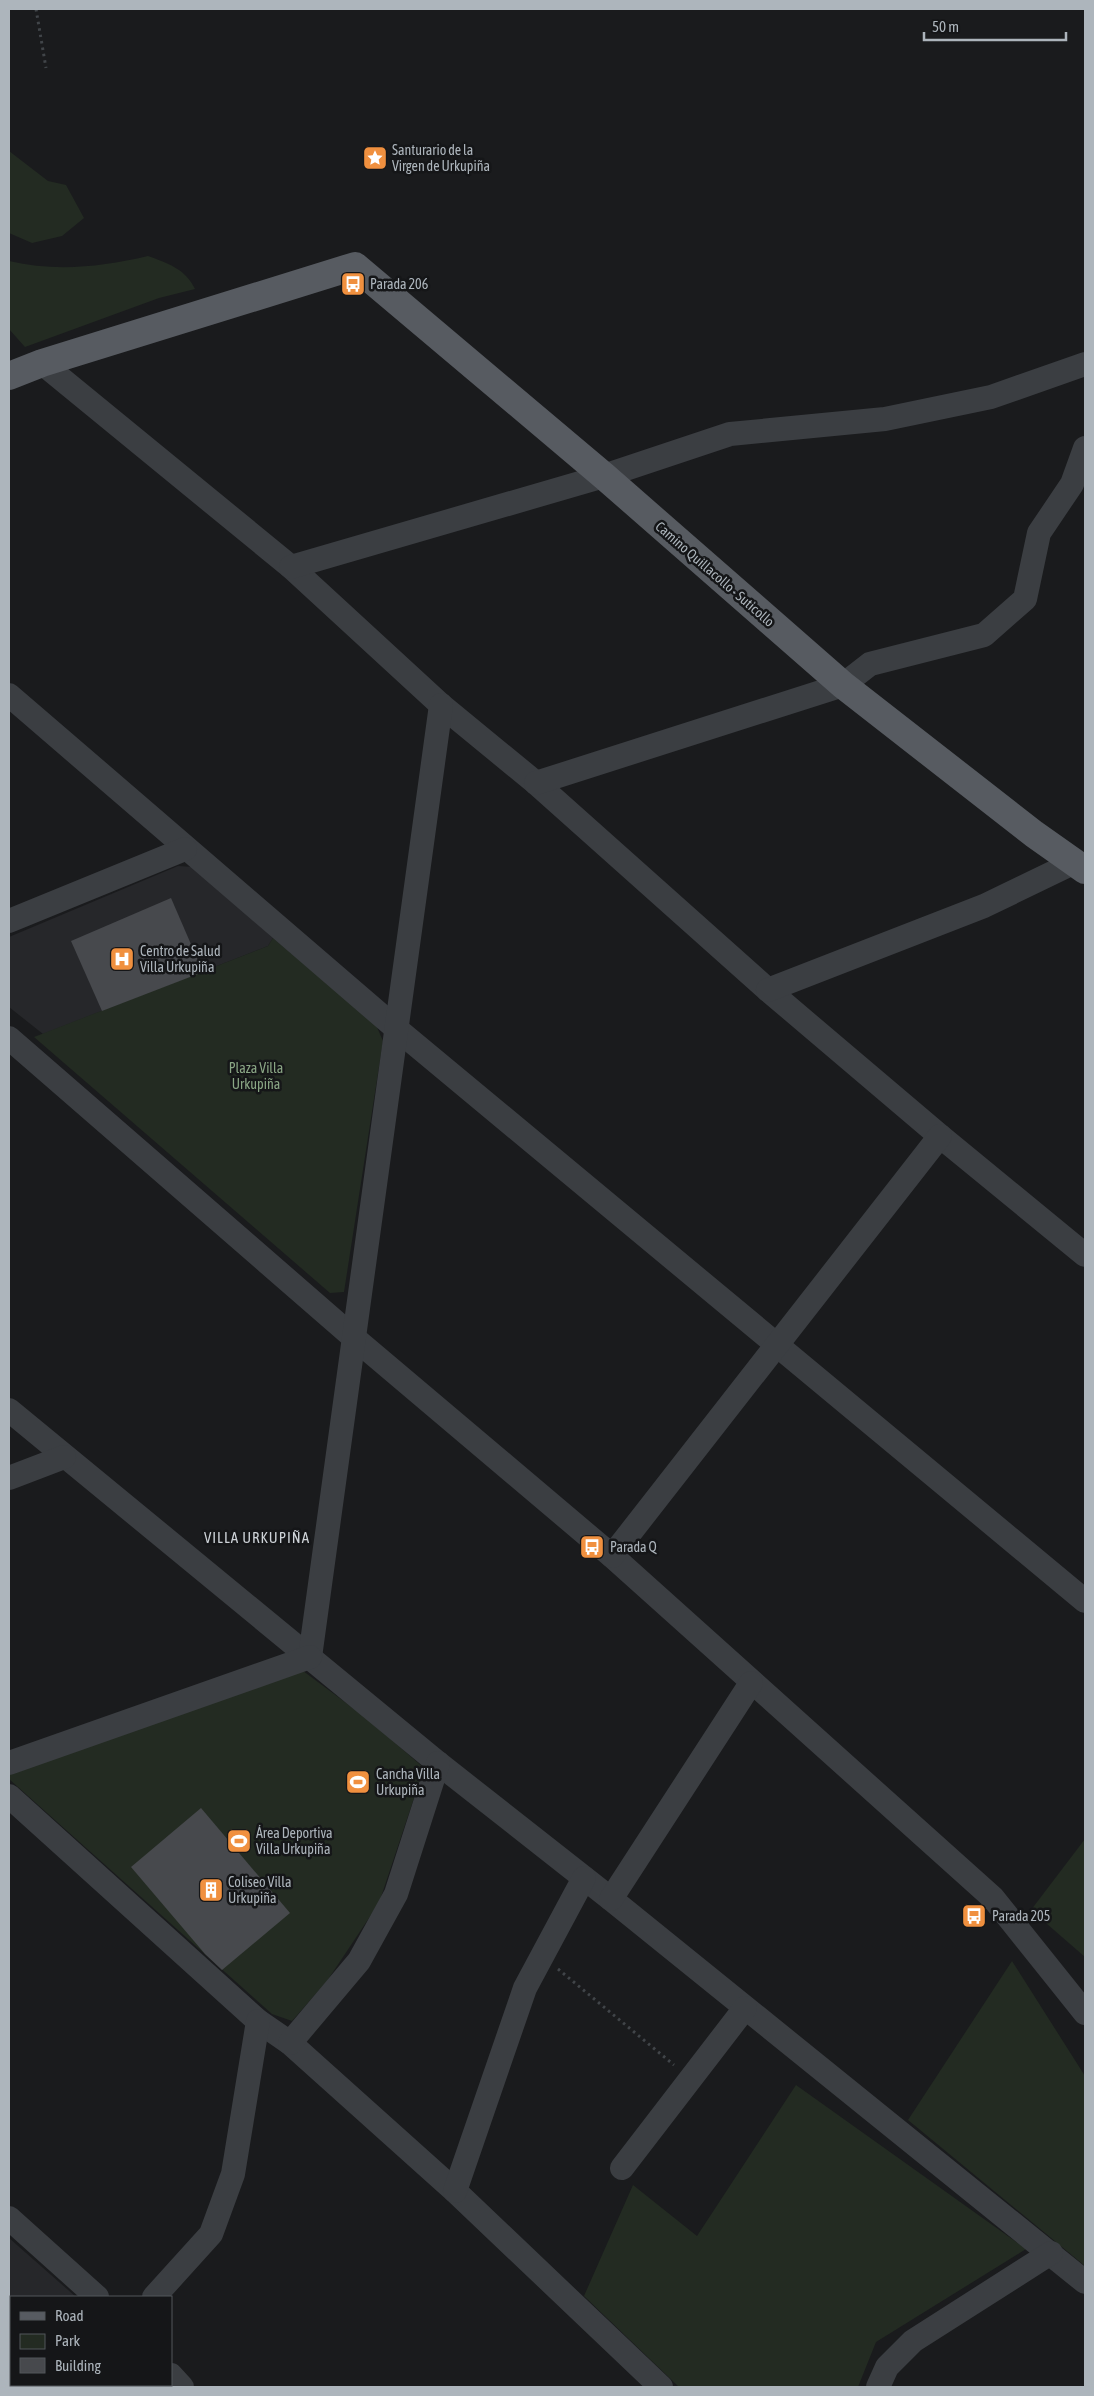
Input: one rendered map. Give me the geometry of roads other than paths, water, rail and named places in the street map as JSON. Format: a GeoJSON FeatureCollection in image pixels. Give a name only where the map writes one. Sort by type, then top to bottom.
{"type":"FeatureCollection","features":[{"type":"Feature","properties":{"kind":"main road","name":"Camino Quillacollo - Suticollo"},"geometry":{"type":"LineString","coordinates":[[42,363],[354,266],[604,476],[843,686],[1034,834],[1080,866]]}},
{"type":"Feature","properties":{"kind":"main road"},"geometry":{"type":"LineString","coordinates":[[9,376],[42,363]]}},
{"type":"Feature","properties":{"kind":"street"},"geometry":{"type":"LineString","coordinates":[[42,363],[291,567],[441,705],[536,783],[768,990],[940,1136],[1085,1255]]}},
{"type":"Feature","properties":{"kind":"street"},"geometry":{"type":"LineString","coordinates":[[291,567],[604,476],[730,434],[884,419],[991,397],[1085,364]]}},
{"type":"Feature","properties":{"kind":"street"},"geometry":{"type":"LineString","coordinates":[[536,783],[843,686],[870,664],[984,635],[1025,599],[1039,533],[1072,484],[1085,448]]}},
{"type":"Feature","properties":{"kind":"street"},"geometry":{"type":"LineString","coordinates":[[9,695],[185,849],[398,1030],[1085,1601]]}},
{"type":"Feature","properties":{"kind":"street"},"geometry":{"type":"LineString","coordinates":[[310,1657],[353,1337],[398,1030],[441,705]]}},
{"type":"Feature","properties":{"kind":"street"},"geometry":{"type":"LineString","coordinates":[[9,921],[185,849]]}},
{"type":"Feature","properties":{"kind":"street"},"geometry":{"type":"LineString","coordinates":[[768,990],[984,906],[1080,866]]}},
{"type":"Feature","properties":{"kind":"street"},"geometry":{"type":"LineString","coordinates":[[9,1038],[353,1337],[612,1556],[751,1683],[993,1898],[1085,2013]]}},
{"type":"Feature","properties":{"kind":"street"},"geometry":{"type":"LineString","coordinates":[[612,1556],[940,1136]]}},
{"type":"Feature","properties":{"kind":"street"},"geometry":{"type":"LineString","coordinates":[[9,1410],[438,1763],[584,1878],[1085,2282]]}},
{"type":"Feature","properties":{"kind":"street"},"geometry":{"type":"LineString","coordinates":[[9,1478],[64,1457]]}},
{"type":"Feature","properties":{"kind":"street"},"geometry":{"type":"LineString","coordinates":[[9,1763],[310,1657]]}},
{"type":"Feature","properties":{"kind":"street"},"geometry":{"type":"LineString","coordinates":[[610,1899],[751,1683]]}},
{"type":"Feature","properties":{"kind":"street"},"geometry":{"type":"LineString","coordinates":[[290,2044],[359,1961],[396,1894],[438,1763]]}},
{"type":"Feature","properties":{"kind":"street"},"geometry":{"type":"LineString","coordinates":[[9,1796],[258,2021],[290,2044],[455,2191],[661,2387]]}},
{"type":"Feature","properties":{"kind":"street"},"geometry":{"type":"LineString","coordinates":[[455,2191],[525,1988],[584,1878]]}},
{"type":"Feature","properties":{"kind":"street"},"geometry":{"type":"LineString","coordinates":[[622,2168],[745,2008]]}},
{"type":"Feature","properties":{"kind":"street"},"geometry":{"type":"LineString","coordinates":[[155,2296],[211,2234],[214,2226],[233,2174],[258,2021]]}},
{"type":"Feature","properties":{"kind":"street"},"geometry":{"type":"LineString","coordinates":[[9,2218],[95,2296]]}},
{"type":"Feature","properties":{"kind":"street"},"geometry":{"type":"LineString","coordinates":[[878,2387],[887,2367],[913,2341],[1051,2253]]}},
{"type":"Feature","properties":{"kind":"street"},"geometry":{"type":"LineString","coordinates":[[172,2376],[182,2387]]}},
{"type":"Feature","properties":{"kind":"place","name":"Santurario de la Virgen de Urkupiña"},"geometry":{"type":"Point","coordinates":[375,158]}},
{"type":"Feature","properties":{"kind":"place","name":"Parada 206"},"geometry":{"type":"Point","coordinates":[353,284]}},
{"type":"Feature","properties":{"kind":"place","name":"Centro de Salud Villa Urkupiña"},"geometry":{"type":"Point","coordinates":[122,959]}},
{"type":"Feature","properties":{"kind":"place","name":"Parada Q"},"geometry":{"type":"Point","coordinates":[592,1547]}},
{"type":"Feature","properties":{"kind":"place","name":"Cancha Villa Urkupiña"},"geometry":{"type":"Point","coordinates":[358,1782]}},
{"type":"Feature","properties":{"kind":"place","name":"Área Deportiva Villa Urkupiña"},"geometry":{"type":"Point","coordinates":[239,1841]}},
{"type":"Feature","properties":{"kind":"place","name":"Coliseo Villa Urkupiña"},"geometry":{"type":"Point","coordinates":[211,1890]}},
{"type":"Feature","properties":{"kind":"place","name":"Parada 205"},"geometry":{"type":"Point","coordinates":[974,1916]}},
{"type":"Feature","properties":{"kind":"district","name":"VILLA URKUPIÑA"},"geometry":{"type":"Point","coordinates":[257,1537]}},
{"type":"Feature","properties":{"kind":"park label","name":"Plaza Villa Urkupiña"},"geometry":{"type":"Point","coordinates":[256,1076]}}]}
